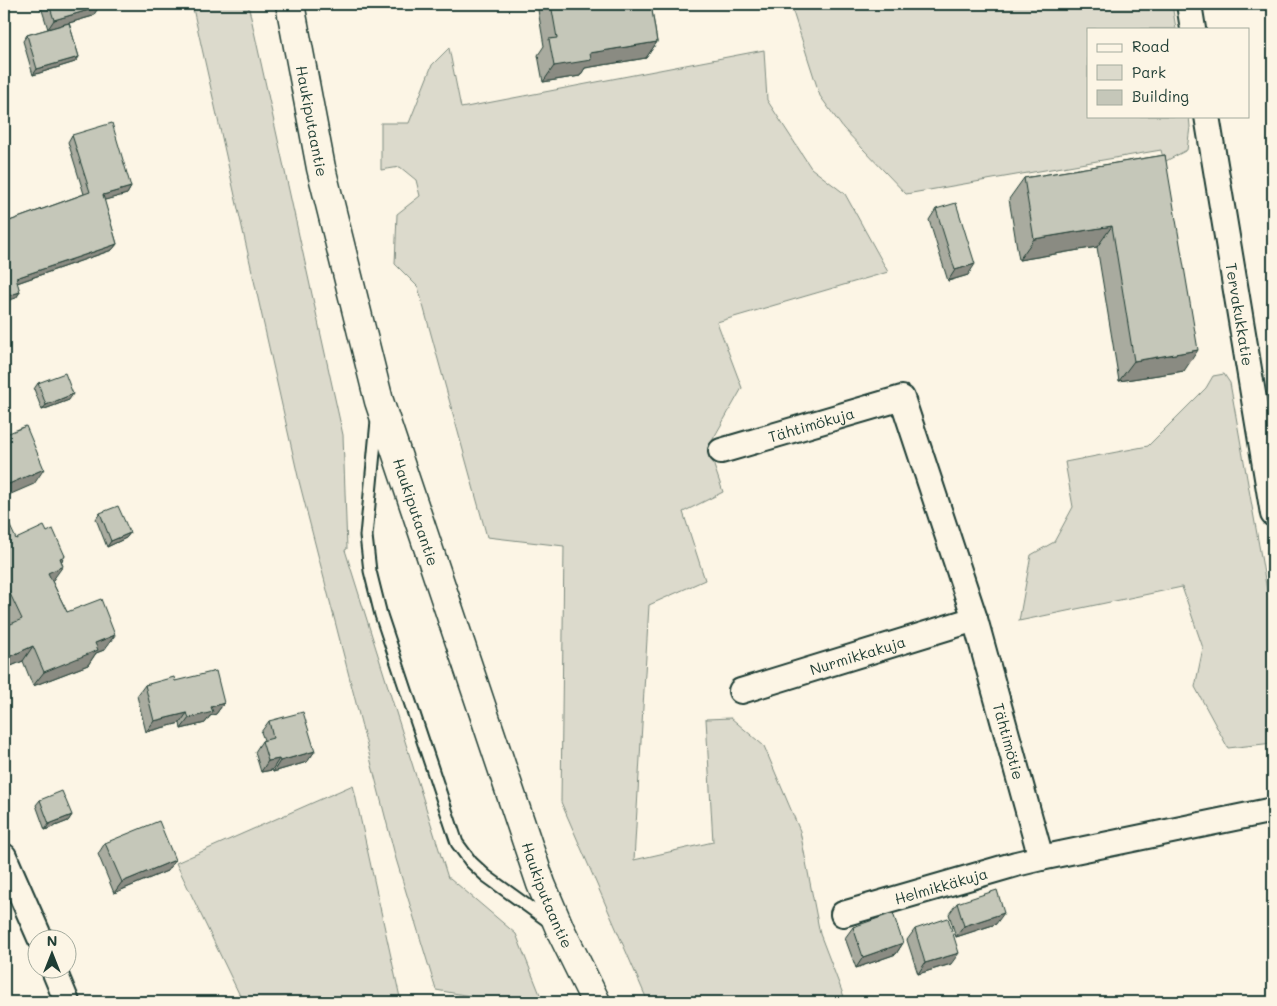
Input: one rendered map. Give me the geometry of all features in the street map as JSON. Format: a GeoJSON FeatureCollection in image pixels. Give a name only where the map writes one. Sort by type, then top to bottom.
{"type":"FeatureCollection","features":[{"type":"Feature","properties":{"kind":"main road","name":"Haukiputaantie"},"geometry":{"type":"LineString","coordinates":[[290,4],[321,168],[379,401],[538,874],[560,930],[596,1002]]}},
{"type":"Feature","properties":{"kind":"street"},"geometry":{"type":"LineString","coordinates":[[1188,4],[1193,28]]}},
{"type":"Feature","properties":{"kind":"street","name":"Tervakukkatie"},"geometry":{"type":"LineString","coordinates":[[1207,118],[1273,514]]}},
{"type":"Feature","properties":{"kind":"street","name":"Tähtimökuja"},"geometry":{"type":"LineString","coordinates":[[721,451],[902,398]]}},
{"type":"Feature","properties":{"kind":"street","name":"Tähtimötie"},"geometry":{"type":"LineString","coordinates":[[902,398],[975,619],[1041,858]]}},
{"type":"Feature","properties":{"kind":"street","name":"Nurmikkakuja"},"geometry":{"type":"LineString","coordinates":[[741,691],[975,619]]}},
{"type":"Feature","properties":{"kind":"street"},"geometry":{"type":"LineString","coordinates":[[1041,858],[1273,810]]}},
{"type":"Feature","properties":{"kind":"street"},"geometry":{"type":"LineString","coordinates":[[4,856],[36,928]]}},
{"type":"Feature","properties":{"kind":"street","name":"Helmikkäkuja"},"geometry":{"type":"LineString","coordinates":[[843,914],[1041,858]]}},
{"type":"Feature","properties":{"kind":"street"},"geometry":{"type":"LineString","coordinates":[[57,978],[67,1002]]}},
{"type":"Feature","properties":{"kind":"lane"},"geometry":{"type":"LineString","coordinates":[[379,401],[366,536],[370,571],[381,616],[457,844],[471,862],[486,876],[560,930]]}},
{"type":"Feature","properties":{"kind":"green space"},"geometry":{"type":"Polygon","coordinates":[[[192,4],[248,4],[343,435],[347,549],[345,550],[448,878],[516,934],[543,1002],[504,1002],[436,990],[396,859],[299,481],[192,4]]]}},
{"type":"Feature","properties":{"kind":"green space"},"geometry":{"type":"Polygon","coordinates":[[[791,4],[1172,4],[1176,28],[1087,28],[1087,118],[1189,118],[1187,150],[1164,162],[1161,150],[906,194],[843,128],[820,96],[791,4]]]}},
{"type":"Feature","properties":{"kind":"green space"},"geometry":{"type":"Polygon","coordinates":[[[449,48],[461,108],[764,50],[767,100],[811,168],[845,194],[888,272],[717,322],[742,388],[708,448],[723,492],[683,512],[705,580],[649,605],[634,860],[713,842],[706,719],[731,718],[764,746],[800,831],[820,934],[846,1002],[648,1002],[561,802],[564,546],[487,537],[418,287],[395,264],[397,214],[420,196],[416,180],[400,167],[381,170],[381,123],[409,123],[432,65],[449,48]]]}},
{"type":"Feature","properties":{"kind":"green space"},"geometry":{"type":"Polygon","coordinates":[[[1224,374],[1230,383],[1273,624],[1273,743],[1228,748],[1195,687],[1203,648],[1182,587],[1019,621],[1031,555],[1054,542],[1073,507],[1065,462],[1148,446],[1206,388],[1213,376],[1224,374]]]}},
{"type":"Feature","properties":{"kind":"green space"},"geometry":{"type":"Polygon","coordinates":[[[353,785],[401,1002],[243,1002],[176,863],[353,785]]]}},
{"type":"Feature","properties":{"kind":"building"},"geometry":{"type":"Polygon","coordinates":[[[49,4],[99,4],[99,7],[54,20],[49,4]]]}},
{"type":"Feature","properties":{"kind":"building"},"geometry":{"type":"Polygon","coordinates":[[[551,4],[651,4],[657,42],[590,53],[591,60],[554,66],[549,39],[557,38],[551,4]]]}},
{"type":"Feature","properties":{"kind":"building"},"geometry":{"type":"Polygon","coordinates":[[[69,23],[79,57],[37,69],[27,35],[69,23]]]}},
{"type":"Feature","properties":{"kind":"building"},"geometry":{"type":"Polygon","coordinates":[[[112,123],[131,187],[103,195],[117,244],[16,278],[20,292],[4,297],[4,223],[90,192],[72,135],[112,123]]]}},
{"type":"Feature","properties":{"kind":"building"},"geometry":{"type":"Polygon","coordinates":[[[1165,155],[1198,350],[1134,361],[1112,226],[1034,239],[1024,178],[1165,155]]]}},
{"type":"Feature","properties":{"kind":"building"},"geometry":{"type":"Polygon","coordinates":[[[956,203],[975,264],[955,270],[936,209],[956,203]]]}},
{"type":"Feature","properties":{"kind":"building"},"geometry":{"type":"Polygon","coordinates":[[[65,373],[73,394],[46,405],[38,383],[65,373]]]}},
{"type":"Feature","properties":{"kind":"building"},"geometry":{"type":"Polygon","coordinates":[[[26,426],[44,469],[4,486],[4,435],[26,426]]]}},
{"type":"Feature","properties":{"kind":"building"},"geometry":{"type":"Polygon","coordinates":[[[118,506],[130,533],[111,541],[100,513],[118,506]]]}},
{"type":"Feature","properties":{"kind":"building"},"geometry":{"type":"Polygon","coordinates":[[[9,524],[16,539],[44,526],[47,532],[53,529],[65,556],[60,558],[63,566],[48,573],[67,612],[101,599],[115,635],[95,643],[98,650],[44,672],[33,646],[4,659],[4,627],[22,619],[4,581],[4,527],[9,524]]]}},
{"type":"Feature","properties":{"kind":"building"},"geometry":{"type":"Polygon","coordinates":[[[216,671],[224,703],[211,707],[213,712],[189,718],[187,713],[154,721],[145,685],[174,677],[175,681],[216,671]]]}},
{"type":"Feature","properties":{"kind":"building"},"geometry":{"type":"Polygon","coordinates":[[[303,712],[315,751],[280,761],[279,759],[268,761],[262,741],[273,738],[269,721],[303,712]]]}},
{"type":"Feature","properties":{"kind":"building"},"geometry":{"type":"Polygon","coordinates":[[[62,791],[72,815],[49,824],[40,800],[62,791]]]}},
{"type":"Feature","properties":{"kind":"building"},"geometry":{"type":"Polygon","coordinates":[[[159,821],[175,860],[122,882],[105,843],[159,821]]]}},
{"type":"Feature","properties":{"kind":"building"},"geometry":{"type":"Polygon","coordinates":[[[997,890],[1004,913],[964,926],[957,903],[997,890]]]}},
{"type":"Feature","properties":{"kind":"building"},"geometry":{"type":"Polygon","coordinates":[[[893,913],[903,943],[863,957],[853,927],[893,913]]]}},
{"type":"Feature","properties":{"kind":"building"},"geometry":{"type":"Polygon","coordinates":[[[948,918],[959,953],[925,963],[915,929],[948,918]]]}}]}
